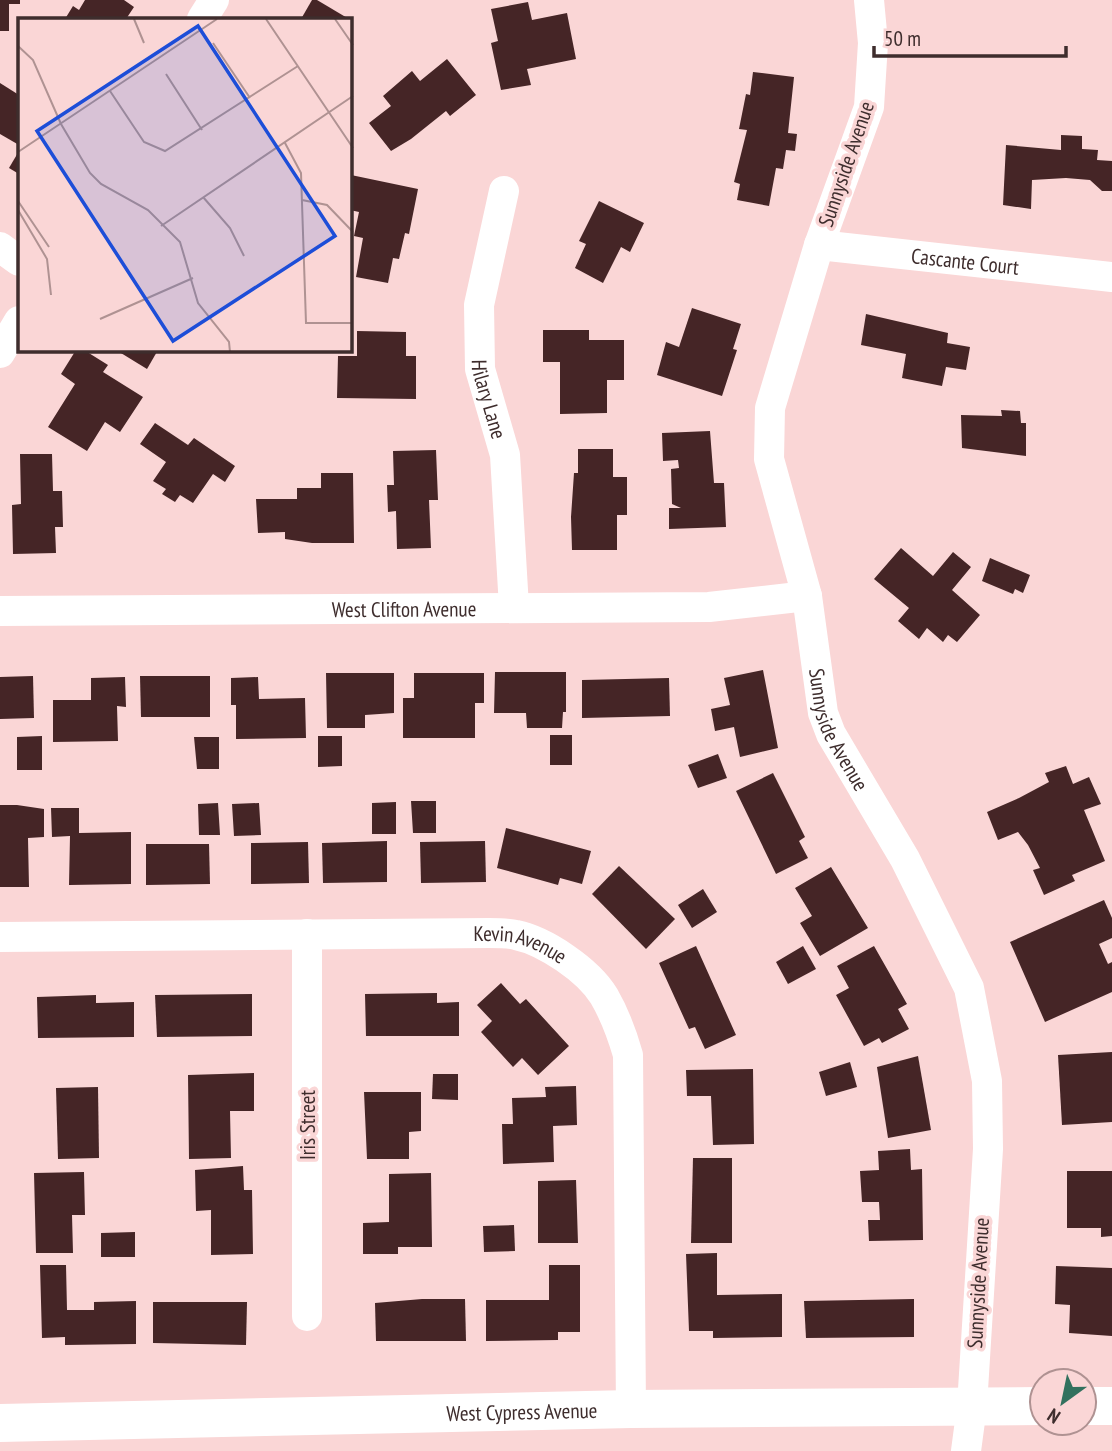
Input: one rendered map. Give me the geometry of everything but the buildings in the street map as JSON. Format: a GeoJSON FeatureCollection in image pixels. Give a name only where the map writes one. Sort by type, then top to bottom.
{"type":"FeatureCollection","features":[{"type":"Feature","properties":{"kind":"main road","name":"West Cypress Avenue"},"geometry":{"type":"LineString","coordinates":[[0,1423],[631,1409],[1028,1406]]}},
{"type":"Feature","properties":{"kind":"street"},"geometry":{"type":"LineString","coordinates":[[203,18],[214,0]]}},
{"type":"Feature","properties":{"kind":"street","name":"Sunnyside Avenue"},"geometry":{"type":"LineString","coordinates":[[869,0],[873,43],[869,107],[818,246],[770,408],[769,459],[807,596],[823,713],[831,734],[905,859],[969,988],[973,1004],[987,1081],[988,1149],[972,1406],[965,1451]]}},
{"type":"Feature","properties":{"kind":"street","name":"Hilary Lane"},"geometry":{"type":"LineString","coordinates":[[504,191],[479,305],[480,369],[505,455],[514,607]]}},
{"type":"Feature","properties":{"kind":"street","name":"Cascante Court"},"geometry":{"type":"LineString","coordinates":[[818,246],[1112,277]]}},
{"type":"Feature","properties":{"kind":"street"},"geometry":{"type":"LineString","coordinates":[[0,247],[18,260]]}},
{"type":"Feature","properties":{"kind":"street"},"geometry":{"type":"LineString","coordinates":[[0,353],[18,323]]}},
{"type":"Feature","properties":{"kind":"street","name":"West Clifton Avenue"},"geometry":{"type":"LineString","coordinates":[[0,611],[709,607],[807,596]]}},
{"type":"Feature","properties":{"kind":"street","name":"Kevin Avenue"},"geometry":{"type":"LineString","coordinates":[[0,937],[489,933],[516,935],[551,948],[602,993],[621,1028],[628,1055],[631,1409]]}},
{"type":"Feature","properties":{"kind":"street","name":"Iris Street"},"geometry":{"type":"LineString","coordinates":[[307,934],[307,1316]]}}]}
